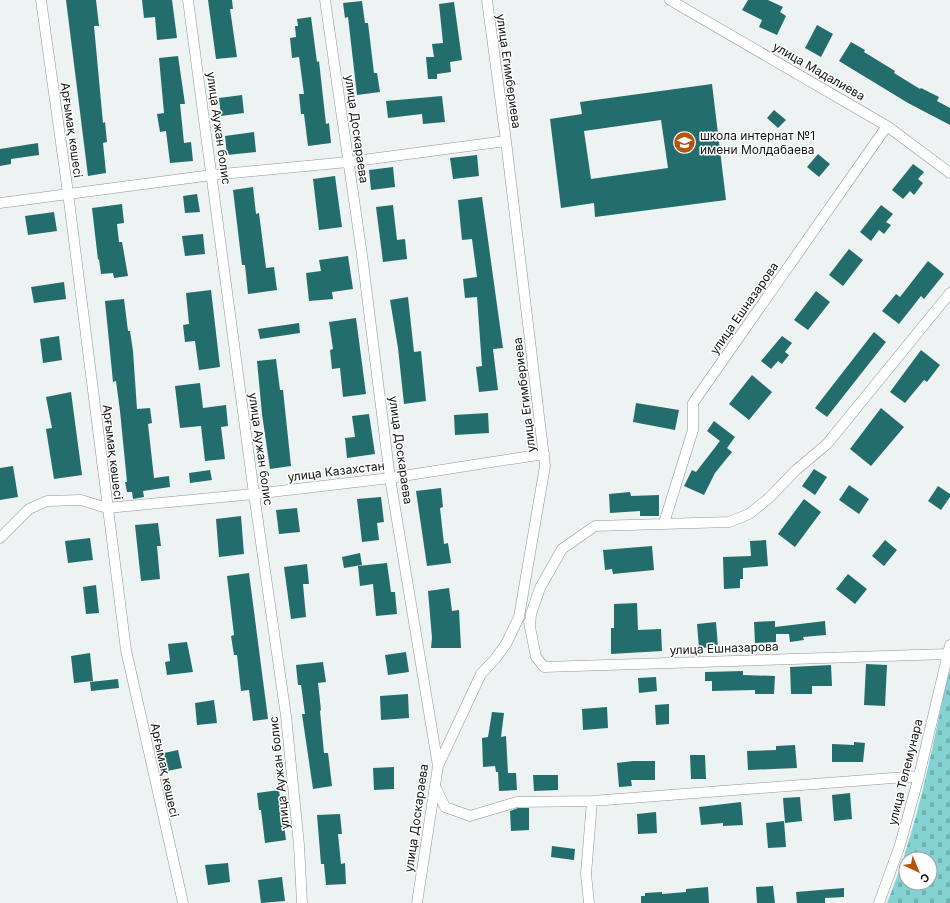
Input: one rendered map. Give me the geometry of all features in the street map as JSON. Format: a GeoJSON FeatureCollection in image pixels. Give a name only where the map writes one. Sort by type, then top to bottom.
{"type":"FeatureCollection","features":[{"type":"Feature","properties":{"kind":"street","name":"Арғымақ көшесі"},"geometry":{"type":"LineString","coordinates":[[41,0],[68,193],[126,650],[183,903]]}},
{"type":"Feature","properties":{"kind":"street","name":"улица Аужан болис"},"geometry":{"type":"LineString","coordinates":[[188,0],[254,494],[286,716],[302,903]]}},
{"type":"Feature","properties":{"kind":"street","name":"улица Доскараева"},"geometry":{"type":"LineString","coordinates":[[325,0],[362,255],[390,478],[438,766],[417,903]]}},
{"type":"Feature","properties":{"kind":"street","name":"улица Егимбериева"},"geometry":{"type":"LineString","coordinates":[[438,766],[481,674],[506,644],[519,616],[545,466],[506,141],[487,0]]}},
{"type":"Feature","properties":{"kind":"street","name":"улица Мадалиева"},"geometry":{"type":"LineString","coordinates":[[670,0],[888,126],[950,173]]}},
{"type":"Feature","properties":{"kind":"street"},"geometry":{"type":"LineString","coordinates":[[688,10],[692,0]]}},
{"type":"Feature","properties":{"kind":"street","name":"улица Ешназарова"},"geometry":{"type":"LineString","coordinates":[[664,523],[693,430],[693,403],[888,126]]}},
{"type":"Feature","properties":{"kind":"street"},"geometry":{"type":"LineString","coordinates":[[0,203],[212,175],[348,162],[506,141]]}},
{"type":"Feature","properties":{"kind":"street","name":"улица Ешназарова"},"geometry":{"type":"LineString","coordinates":[[530,628],[531,614],[540,588],[562,549],[595,526],[729,522],[749,514],[827,444],[950,293]]}},
{"type":"Feature","properties":{"kind":"street","name":"улица Казахстан"},"geometry":{"type":"LineString","coordinates":[[107,508],[254,494],[390,478],[544,454]]}},
{"type":"Feature","properties":{"kind":"street"},"geometry":{"type":"LineString","coordinates":[[0,538],[29,509],[47,501],[81,500],[107,508]]}},
{"type":"Feature","properties":{"kind":"street","name":"улица Ешназарова"},"geometry":{"type":"LineString","coordinates":[[522,597],[536,657],[544,667],[949,649]]}},
{"type":"Feature","properties":{"kind":"street","name":"улица Телемунара"},"geometry":{"type":"LineString","coordinates":[[879,903],[900,845],[919,776],[949,649]]}},
{"type":"Feature","properties":{"kind":"street"},"geometry":{"type":"LineString","coordinates":[[435,786],[445,807],[470,816],[517,802],[592,801],[919,776]]}},
{"type":"Feature","properties":{"kind":"street"},"geometry":{"type":"LineString","coordinates":[[589,903],[586,874],[592,801]]}},
{"type":"Feature","properties":{"kind":"green space"},"geometry":{"type":"Polygon","coordinates":[[[950,671],[950,903],[887,903],[898,873],[898,891],[938,891],[938,851],[905,851],[928,768],[950,671]]]}},
{"type":"Feature","properties":{"kind":"building"},"geometry":{"type":"Polygon","coordinates":[[[66,0],[96,0],[99,26],[94,26],[103,123],[105,122],[107,142],[103,143],[106,173],[88,176],[66,0]]]}},
{"type":"Feature","properties":{"kind":"building"},"geometry":{"type":"Polygon","coordinates":[[[142,0],[172,0],[177,38],[157,40],[155,17],[144,18],[142,0]]]}},
{"type":"Feature","properties":{"kind":"building"},"geometry":{"type":"Polygon","coordinates":[[[208,0],[232,0],[233,9],[230,9],[237,57],[216,59],[208,0]]]}},
{"type":"Feature","properties":{"kind":"building"},"geometry":{"type":"Polygon","coordinates":[[[748,0],[768,0],[783,7],[780,12],[786,16],[777,35],[759,27],[762,20],[742,10],[748,0]]]}},
{"type":"Feature","properties":{"kind":"building"},"geometry":{"type":"Polygon","coordinates":[[[362,1],[365,23],[368,23],[374,73],[377,73],[380,92],[357,95],[348,17],[345,18],[343,3],[362,1]]]}},
{"type":"Feature","properties":{"kind":"building"},"geometry":{"type":"Polygon","coordinates":[[[454,2],[462,60],[450,62],[451,72],[437,74],[437,79],[428,79],[426,57],[434,57],[432,44],[443,43],[439,4],[454,2]]]}},
{"type":"Feature","properties":{"kind":"building"},"geometry":{"type":"Polygon","coordinates":[[[311,17],[317,62],[319,61],[326,124],[329,123],[331,143],[308,146],[304,114],[301,114],[299,94],[304,94],[299,57],[292,58],[290,38],[296,37],[295,26],[298,26],[297,19],[311,17]]]}},
{"type":"Feature","properties":{"kind":"building"},"geometry":{"type":"Polygon","coordinates":[[[817,25],[833,34],[821,57],[805,48],[817,25]]]}},
{"type":"Feature","properties":{"kind":"building"},"geometry":{"type":"Polygon","coordinates":[[[851,42],[895,71],[894,73],[920,89],[921,88],[939,97],[937,101],[950,108],[950,125],[908,103],[839,61],[851,42]]]}},
{"type":"Feature","properties":{"kind":"building"},"geometry":{"type":"Polygon","coordinates":[[[178,56],[185,104],[180,104],[184,143],[191,142],[193,161],[170,163],[166,131],[160,132],[157,114],[164,113],[159,58],[178,56]]]}},
{"type":"Feature","properties":{"kind":"building"},"geometry":{"type":"Polygon","coordinates":[[[712,84],[726,200],[595,217],[594,203],[561,208],[550,119],[582,114],[580,102],[712,84]],[[661,120],[584,131],[591,179],[668,168],[661,120]]]}},
{"type":"Feature","properties":{"kind":"building"},"geometry":{"type":"Polygon","coordinates":[[[242,95],[244,113],[221,116],[219,98],[242,95]]]}},
{"type":"Feature","properties":{"kind":"building"},"geometry":{"type":"Polygon","coordinates":[[[442,96],[445,122],[423,124],[422,114],[388,118],[386,101],[442,96]]]}},
{"type":"Feature","properties":{"kind":"building"},"geometry":{"type":"Polygon","coordinates":[[[774,110],[786,120],[778,128],[767,118],[774,110]]]}},
{"type":"Feature","properties":{"kind":"building"},"geometry":{"type":"Polygon","coordinates":[[[254,132],[256,152],[227,155],[225,136],[254,132]]]}},
{"type":"Feature","properties":{"kind":"building"},"geometry":{"type":"Polygon","coordinates":[[[38,143],[39,155],[11,159],[11,164],[0,166],[0,149],[38,143]]]}},
{"type":"Feature","properties":{"kind":"building"},"geometry":{"type":"Polygon","coordinates":[[[818,154],[830,164],[819,177],[807,167],[818,154]]]}},
{"type":"Feature","properties":{"kind":"building"},"geometry":{"type":"Polygon","coordinates":[[[477,155],[479,176],[453,179],[450,158],[477,155]]]}},
{"type":"Feature","properties":{"kind":"building"},"geometry":{"type":"Polygon","coordinates":[[[913,164],[924,172],[918,179],[923,183],[914,195],[910,191],[903,199],[892,190],[913,164]]]}},
{"type":"Feature","properties":{"kind":"building"},"geometry":{"type":"Polygon","coordinates":[[[393,167],[395,187],[371,190],[369,170],[393,167]]]}},
{"type":"Feature","properties":{"kind":"building"},"geometry":{"type":"Polygon","coordinates":[[[335,176],[342,227],[319,230],[313,179],[335,176]]]}},
{"type":"Feature","properties":{"kind":"building"},"geometry":{"type":"Polygon","coordinates":[[[253,187],[256,214],[259,213],[266,268],[274,267],[277,290],[248,294],[245,265],[242,265],[233,190],[253,187]]]}},
{"type":"Feature","properties":{"kind":"building"},"geometry":{"type":"Polygon","coordinates":[[[197,194],[200,212],[185,213],[183,196],[197,194]]]}},
{"type":"Feature","properties":{"kind":"building"},"geometry":{"type":"Polygon","coordinates":[[[482,197],[503,348],[493,349],[498,390],[479,392],[476,367],[482,366],[477,297],[465,298],[463,279],[477,277],[472,239],[462,240],[458,200],[482,197]]]}},
{"type":"Feature","properties":{"kind":"building"},"geometry":{"type":"Polygon","coordinates":[[[122,204],[124,223],[117,224],[119,242],[122,242],[128,276],[114,278],[113,273],[101,274],[92,208],[122,204]]]}},
{"type":"Feature","properties":{"kind":"building"},"geometry":{"type":"Polygon","coordinates":[[[393,205],[397,240],[405,239],[407,259],[383,262],[376,207],[393,205]]]}},
{"type":"Feature","properties":{"kind":"building"},"geometry":{"type":"Polygon","coordinates":[[[881,205],[893,214],[886,222],[891,225],[884,234],[879,230],[871,241],[860,232],[881,205]]]}},
{"type":"Feature","properties":{"kind":"building"},"geometry":{"type":"Polygon","coordinates":[[[54,212],[57,231],[28,235],[25,216],[54,212]]]}},
{"type":"Feature","properties":{"kind":"building"},"geometry":{"type":"Polygon","coordinates":[[[203,234],[205,254],[185,256],[182,236],[203,234]]]}},
{"type":"Feature","properties":{"kind":"building"},"geometry":{"type":"Polygon","coordinates":[[[849,249],[863,260],[843,286],[829,275],[849,249]]]}},
{"type":"Feature","properties":{"kind":"building"},"geometry":{"type":"Polygon","coordinates":[[[348,256],[353,289],[332,292],[333,299],[309,301],[306,273],[321,271],[319,260],[348,256]]]}},
{"type":"Feature","properties":{"kind":"building"},"geometry":{"type":"Polygon","coordinates":[[[928,261],[944,274],[924,299],[921,296],[899,324],[882,311],[896,294],[900,297],[928,261]]]}},
{"type":"Feature","properties":{"kind":"building"},"geometry":{"type":"Polygon","coordinates":[[[64,282],[66,299],[34,303],[31,287],[64,282]]]}},
{"type":"Feature","properties":{"kind":"building"},"geometry":{"type":"Polygon","coordinates":[[[211,290],[220,367],[199,370],[195,341],[185,342],[183,325],[189,324],[186,293],[211,290]]]}},
{"type":"Feature","properties":{"kind":"building"},"geometry":{"type":"Polygon","coordinates":[[[816,291],[830,302],[808,330],[794,320],[816,291]]]}},
{"type":"Feature","properties":{"kind":"building"},"geometry":{"type":"Polygon","coordinates":[[[408,297],[414,352],[421,351],[426,401],[404,404],[398,348],[390,300],[408,297]]]}},
{"type":"Feature","properties":{"kind":"building"},"geometry":{"type":"Polygon","coordinates":[[[124,299],[128,331],[130,331],[133,351],[137,409],[150,408],[152,423],[148,424],[154,478],[169,476],[170,487],[143,491],[144,497],[133,499],[132,492],[127,492],[125,482],[127,482],[120,411],[116,381],[113,382],[105,301],[124,299]]]}},
{"type":"Feature","properties":{"kind":"building"},"geometry":{"type":"Polygon","coordinates":[[[356,318],[366,394],[343,397],[340,368],[332,369],[330,350],[333,349],[329,322],[356,318]]]}},
{"type":"Feature","properties":{"kind":"building"},"geometry":{"type":"Polygon","coordinates":[[[299,323],[300,333],[260,339],[258,329],[299,323]]]}},
{"type":"Feature","properties":{"kind":"building"},"geometry":{"type":"Polygon","coordinates":[[[874,332],[886,342],[827,417],[815,408],[874,332]]]}},
{"type":"Feature","properties":{"kind":"building"},"geometry":{"type":"Polygon","coordinates":[[[59,336],[62,360],[43,363],[40,339],[59,336]]]}},
{"type":"Feature","properties":{"kind":"building"},"geometry":{"type":"Polygon","coordinates":[[[782,336],[792,343],[785,352],[789,355],[782,364],[778,361],[771,369],[761,361],[782,336]]]}},
{"type":"Feature","properties":{"kind":"building"},"geometry":{"type":"Polygon","coordinates":[[[921,350],[940,365],[927,382],[924,380],[905,403],[890,392],[921,350]]]}},
{"type":"Feature","properties":{"kind":"building"},"geometry":{"type":"Polygon","coordinates":[[[276,359],[280,390],[283,390],[291,466],[270,469],[262,414],[257,361],[276,359]]]}},
{"type":"Feature","properties":{"kind":"building"},"geometry":{"type":"Polygon","coordinates":[[[752,375],[772,392],[749,420],[729,404],[752,375]]]}},
{"type":"Feature","properties":{"kind":"building"},"geometry":{"type":"Polygon","coordinates":[[[200,383],[203,408],[226,405],[228,426],[221,427],[225,459],[205,461],[201,426],[180,428],[175,386],[200,383]]]}},
{"type":"Feature","properties":{"kind":"building"},"geometry":{"type":"Polygon","coordinates":[[[71,392],[82,475],[54,479],[46,429],[52,428],[46,397],[71,392]]]}},
{"type":"Feature","properties":{"kind":"building"},"geometry":{"type":"Polygon","coordinates":[[[636,403],[679,410],[675,430],[633,422],[636,403]]]}},
{"type":"Feature","properties":{"kind":"building"},"geometry":{"type":"Polygon","coordinates":[[[881,408],[904,427],[871,466],[850,449],[881,408]]]}},
{"type":"Feature","properties":{"kind":"building"},"geometry":{"type":"Polygon","coordinates":[[[488,413],[489,433],[455,435],[454,415],[488,413]]]}},
{"type":"Feature","properties":{"kind":"building"},"geometry":{"type":"Polygon","coordinates":[[[369,414],[375,454],[347,458],[345,438],[355,437],[352,416],[369,414]]]}},
{"type":"Feature","properties":{"kind":"building"},"geometry":{"type":"Polygon","coordinates":[[[714,421],[735,437],[727,448],[732,452],[715,473],[704,495],[684,486],[692,470],[696,472],[720,441],[707,431],[714,421]]]}},
{"type":"Feature","properties":{"kind":"building"},"geometry":{"type":"Polygon","coordinates":[[[13,466],[18,497],[0,500],[0,468],[13,466]]]}},
{"type":"Feature","properties":{"kind":"building"},"geometry":{"type":"Polygon","coordinates":[[[814,469],[827,477],[815,495],[802,486],[814,469]]]}},
{"type":"Feature","properties":{"kind":"building"},"geometry":{"type":"Polygon","coordinates":[[[210,470],[212,480],[190,483],[189,473],[210,470]]]}},
{"type":"Feature","properties":{"kind":"building"},"geometry":{"type":"Polygon","coordinates":[[[849,485],[869,499],[859,514],[839,500],[849,485]]]}},
{"type":"Feature","properties":{"kind":"building"},"geometry":{"type":"Polygon","coordinates":[[[938,486],[950,494],[950,497],[941,510],[928,501],[938,486]]]}},
{"type":"Feature","properties":{"kind":"building"},"geometry":{"type":"Polygon","coordinates":[[[441,488],[443,507],[440,508],[444,544],[448,543],[451,563],[427,566],[416,491],[441,488]]]}},
{"type":"Feature","properties":{"kind":"building"},"geometry":{"type":"Polygon","coordinates":[[[630,492],[631,496],[659,495],[659,516],[640,516],[640,511],[610,513],[609,494],[630,492]]]}},
{"type":"Feature","properties":{"kind":"building"},"geometry":{"type":"Polygon","coordinates":[[[381,497],[384,522],[377,523],[379,540],[362,542],[357,499],[381,497]]]}},
{"type":"Feature","properties":{"kind":"building"},"geometry":{"type":"Polygon","coordinates":[[[804,499],[821,512],[795,547],[778,534],[804,499]]]}},
{"type":"Feature","properties":{"kind":"building"},"geometry":{"type":"Polygon","coordinates":[[[297,508],[300,532],[279,534],[276,510],[297,508]]]}},
{"type":"Feature","properties":{"kind":"building"},"geometry":{"type":"Polygon","coordinates":[[[241,516],[244,554],[219,557],[216,519],[241,516]]]}},
{"type":"Feature","properties":{"kind":"building"},"geometry":{"type":"Polygon","coordinates":[[[158,523],[161,546],[157,546],[160,579],[141,581],[135,525],[158,523]]]}},
{"type":"Feature","properties":{"kind":"building"},"geometry":{"type":"Polygon","coordinates":[[[90,538],[93,560],[68,563],[65,541],[90,538]]]}},
{"type":"Feature","properties":{"kind":"building"},"geometry":{"type":"Polygon","coordinates":[[[766,540],[768,566],[743,568],[743,579],[740,579],[740,588],[724,589],[723,557],[751,556],[750,541],[766,540]]]}},
{"type":"Feature","properties":{"kind":"building"},"geometry":{"type":"Polygon","coordinates":[[[885,540],[897,550],[884,566],[872,556],[885,540]]]}},
{"type":"Feature","properties":{"kind":"building"},"geometry":{"type":"Polygon","coordinates":[[[652,546],[654,570],[613,574],[612,569],[605,570],[603,550],[652,546]]]}},
{"type":"Feature","properties":{"kind":"building"},"geometry":{"type":"Polygon","coordinates":[[[360,553],[362,565],[344,568],[342,557],[360,553]]]}},
{"type":"Feature","properties":{"kind":"building"},"geometry":{"type":"Polygon","coordinates":[[[387,563],[391,592],[395,592],[397,614],[376,616],[373,584],[360,586],[358,566],[387,563]]]}},
{"type":"Feature","properties":{"kind":"building"},"geometry":{"type":"Polygon","coordinates":[[[307,564],[309,584],[303,584],[306,617],[291,619],[284,567],[307,564]]]}},
{"type":"Feature","properties":{"kind":"building"},"geometry":{"type":"Polygon","coordinates":[[[249,573],[268,719],[253,721],[249,690],[241,691],[237,655],[234,655],[231,636],[234,635],[227,576],[249,573]]]}},
{"type":"Feature","properties":{"kind":"building"},"geometry":{"type":"Polygon","coordinates":[[[848,574],[867,589],[855,604],[836,589],[848,574]]]}},
{"type":"Feature","properties":{"kind":"building"},"geometry":{"type":"Polygon","coordinates":[[[96,585],[99,613],[86,614],[83,587],[96,585]]]}},
{"type":"Feature","properties":{"kind":"building"},"geometry":{"type":"Polygon","coordinates":[[[449,588],[452,611],[459,610],[461,648],[431,648],[432,638],[428,591],[449,588]]]}},
{"type":"Feature","properties":{"kind":"building"},"geometry":{"type":"Polygon","coordinates":[[[637,603],[638,630],[661,629],[662,651],[611,654],[611,628],[614,628],[614,604],[637,603]]]}},
{"type":"Feature","properties":{"kind":"building"},"geometry":{"type":"Polygon","coordinates":[[[775,621],[775,627],[825,621],[826,635],[803,637],[804,640],[790,642],[789,634],[776,634],[776,642],[755,643],[754,622],[775,621]]]}},
{"type":"Feature","properties":{"kind":"building"},"geometry":{"type":"Polygon","coordinates":[[[716,622],[718,647],[699,648],[697,624],[716,622]]]}},
{"type":"Feature","properties":{"kind":"building"},"geometry":{"type":"Polygon","coordinates":[[[187,642],[193,672],[167,675],[165,662],[170,661],[168,644],[187,642]]]}},
{"type":"Feature","properties":{"kind":"building"},"geometry":{"type":"Polygon","coordinates":[[[406,652],[409,672],[388,675],[385,655],[406,652]]]}},
{"type":"Feature","properties":{"kind":"building"},"geometry":{"type":"Polygon","coordinates":[[[90,653],[93,681],[74,683],[71,656],[90,653]]]}},
{"type":"Feature","properties":{"kind":"building"},"geometry":{"type":"Polygon","coordinates":[[[323,662],[326,682],[318,683],[320,711],[324,753],[328,753],[332,786],[313,789],[302,714],[305,714],[301,685],[298,685],[296,665],[323,662]]]}},
{"type":"Feature","properties":{"kind":"building"},"geometry":{"type":"Polygon","coordinates":[[[866,664],[887,665],[885,706],[864,705],[866,664]]]}},
{"type":"Feature","properties":{"kind":"building"},"geometry":{"type":"Polygon","coordinates":[[[831,665],[832,686],[812,686],[812,694],[791,694],[790,667],[831,665]]]}},
{"type":"Feature","properties":{"kind":"building"},"geometry":{"type":"Polygon","coordinates":[[[743,671],[743,675],[775,676],[774,694],[755,694],[755,690],[712,691],[712,681],[705,681],[705,672],[743,671]]]}},
{"type":"Feature","properties":{"kind":"building"},"geometry":{"type":"Polygon","coordinates":[[[656,677],[657,691],[639,693],[638,678],[656,677]]]}},
{"type":"Feature","properties":{"kind":"building"},"geometry":{"type":"Polygon","coordinates":[[[118,679],[119,688],[91,691],[90,682],[118,679]]]}},
{"type":"Feature","properties":{"kind":"building"},"geometry":{"type":"Polygon","coordinates":[[[408,694],[409,718],[381,720],[380,696],[408,694]]]}},
{"type":"Feature","properties":{"kind":"building"},"geometry":{"type":"Polygon","coordinates":[[[214,700],[217,723],[197,725],[195,703],[214,700]]]}},
{"type":"Feature","properties":{"kind":"building"},"geometry":{"type":"Polygon","coordinates":[[[669,704],[669,724],[656,725],[655,705],[669,704]]]}},
{"type":"Feature","properties":{"kind":"building"},"geometry":{"type":"Polygon","coordinates":[[[607,707],[608,728],[583,730],[582,709],[607,707]]]}},
{"type":"Feature","properties":{"kind":"building"},"geometry":{"type":"Polygon","coordinates":[[[492,712],[504,713],[501,737],[506,736],[508,773],[516,773],[517,790],[499,791],[498,772],[496,772],[495,766],[483,767],[482,738],[488,737],[492,712]]]}},
{"type":"Feature","properties":{"kind":"building"},"geometry":{"type":"Polygon","coordinates":[[[854,742],[865,743],[863,762],[832,762],[832,744],[854,745],[854,742]]]}},
{"type":"Feature","properties":{"kind":"building"},"geometry":{"type":"Polygon","coordinates":[[[795,745],[797,768],[748,770],[747,751],[776,750],[776,746],[795,745]]]}},
{"type":"Feature","properties":{"kind":"building"},"geometry":{"type":"Polygon","coordinates":[[[178,750],[182,768],[167,771],[164,753],[178,750]]]}},
{"type":"Feature","properties":{"kind":"building"},"geometry":{"type":"Polygon","coordinates":[[[690,755],[705,755],[706,779],[691,779],[690,755]]]}},
{"type":"Feature","properties":{"kind":"building"},"geometry":{"type":"Polygon","coordinates":[[[655,761],[655,780],[631,780],[632,786],[619,787],[617,763],[655,761]]]}},
{"type":"Feature","properties":{"kind":"building"},"geometry":{"type":"Polygon","coordinates":[[[394,767],[394,789],[374,790],[373,768],[394,767]]]}},
{"type":"Feature","properties":{"kind":"building"},"geometry":{"type":"Polygon","coordinates":[[[533,775],[558,775],[558,790],[534,791],[533,775]]]}},
{"type":"Feature","properties":{"kind":"building"},"geometry":{"type":"Polygon","coordinates":[[[279,790],[286,840],[265,843],[261,810],[259,810],[257,793],[279,790]]]}},
{"type":"Feature","properties":{"kind":"building"},"geometry":{"type":"Polygon","coordinates":[[[850,793],[852,819],[834,821],[832,795],[850,793]]]}},
{"type":"Feature","properties":{"kind":"building"},"geometry":{"type":"Polygon","coordinates":[[[800,797],[802,821],[785,823],[783,798],[800,797]]]}},
{"type":"Feature","properties":{"kind":"building"},"geometry":{"type":"Polygon","coordinates":[[[741,802],[743,825],[723,826],[723,823],[701,825],[699,807],[741,802]]]}},
{"type":"Feature","properties":{"kind":"building"},"geometry":{"type":"Polygon","coordinates":[[[518,808],[529,808],[529,830],[511,831],[510,811],[518,808]]]}},
{"type":"Feature","properties":{"kind":"building"},"geometry":{"type":"Polygon","coordinates":[[[656,812],[657,833],[638,834],[637,814],[656,812]]]}},
{"type":"Feature","properties":{"kind":"building"},"geometry":{"type":"Polygon","coordinates":[[[340,814],[342,834],[338,834],[341,864],[345,863],[346,884],[326,885],[324,864],[321,864],[317,815],[340,814]]]}},
{"type":"Feature","properties":{"kind":"building"},"geometry":{"type":"Polygon","coordinates":[[[784,821],[786,847],[768,848],[766,823],[784,821]]]}},
{"type":"Feature","properties":{"kind":"building"},"geometry":{"type":"Polygon","coordinates":[[[552,846],[575,849],[574,860],[551,857],[552,846]]]}},
{"type":"Feature","properties":{"kind":"building"},"geometry":{"type":"Polygon","coordinates":[[[228,863],[230,882],[208,885],[205,865],[228,863]]]}},
{"type":"Feature","properties":{"kind":"building"},"geometry":{"type":"Polygon","coordinates":[[[282,877],[285,901],[261,903],[258,880],[282,877]]]}},
{"type":"Feature","properties":{"kind":"building"},"geometry":{"type":"Polygon","coordinates":[[[773,886],[775,903],[757,903],[756,887],[773,886]]]}},
{"type":"Feature","properties":{"kind":"building"},"geometry":{"type":"Polygon","coordinates":[[[708,887],[709,903],[641,903],[641,896],[645,896],[645,893],[662,892],[662,894],[686,892],[686,889],[708,887]]]}},
{"type":"Feature","properties":{"kind":"building"},"geometry":{"type":"Polygon","coordinates":[[[844,888],[844,897],[825,898],[825,903],[797,903],[796,892],[844,888]]]}},
{"type":"Feature","properties":{"kind":"place","name":"школа интернат №1 имени Молдабаева"},"geometry":{"type":"Point","coordinates":[684,142]}}]}
